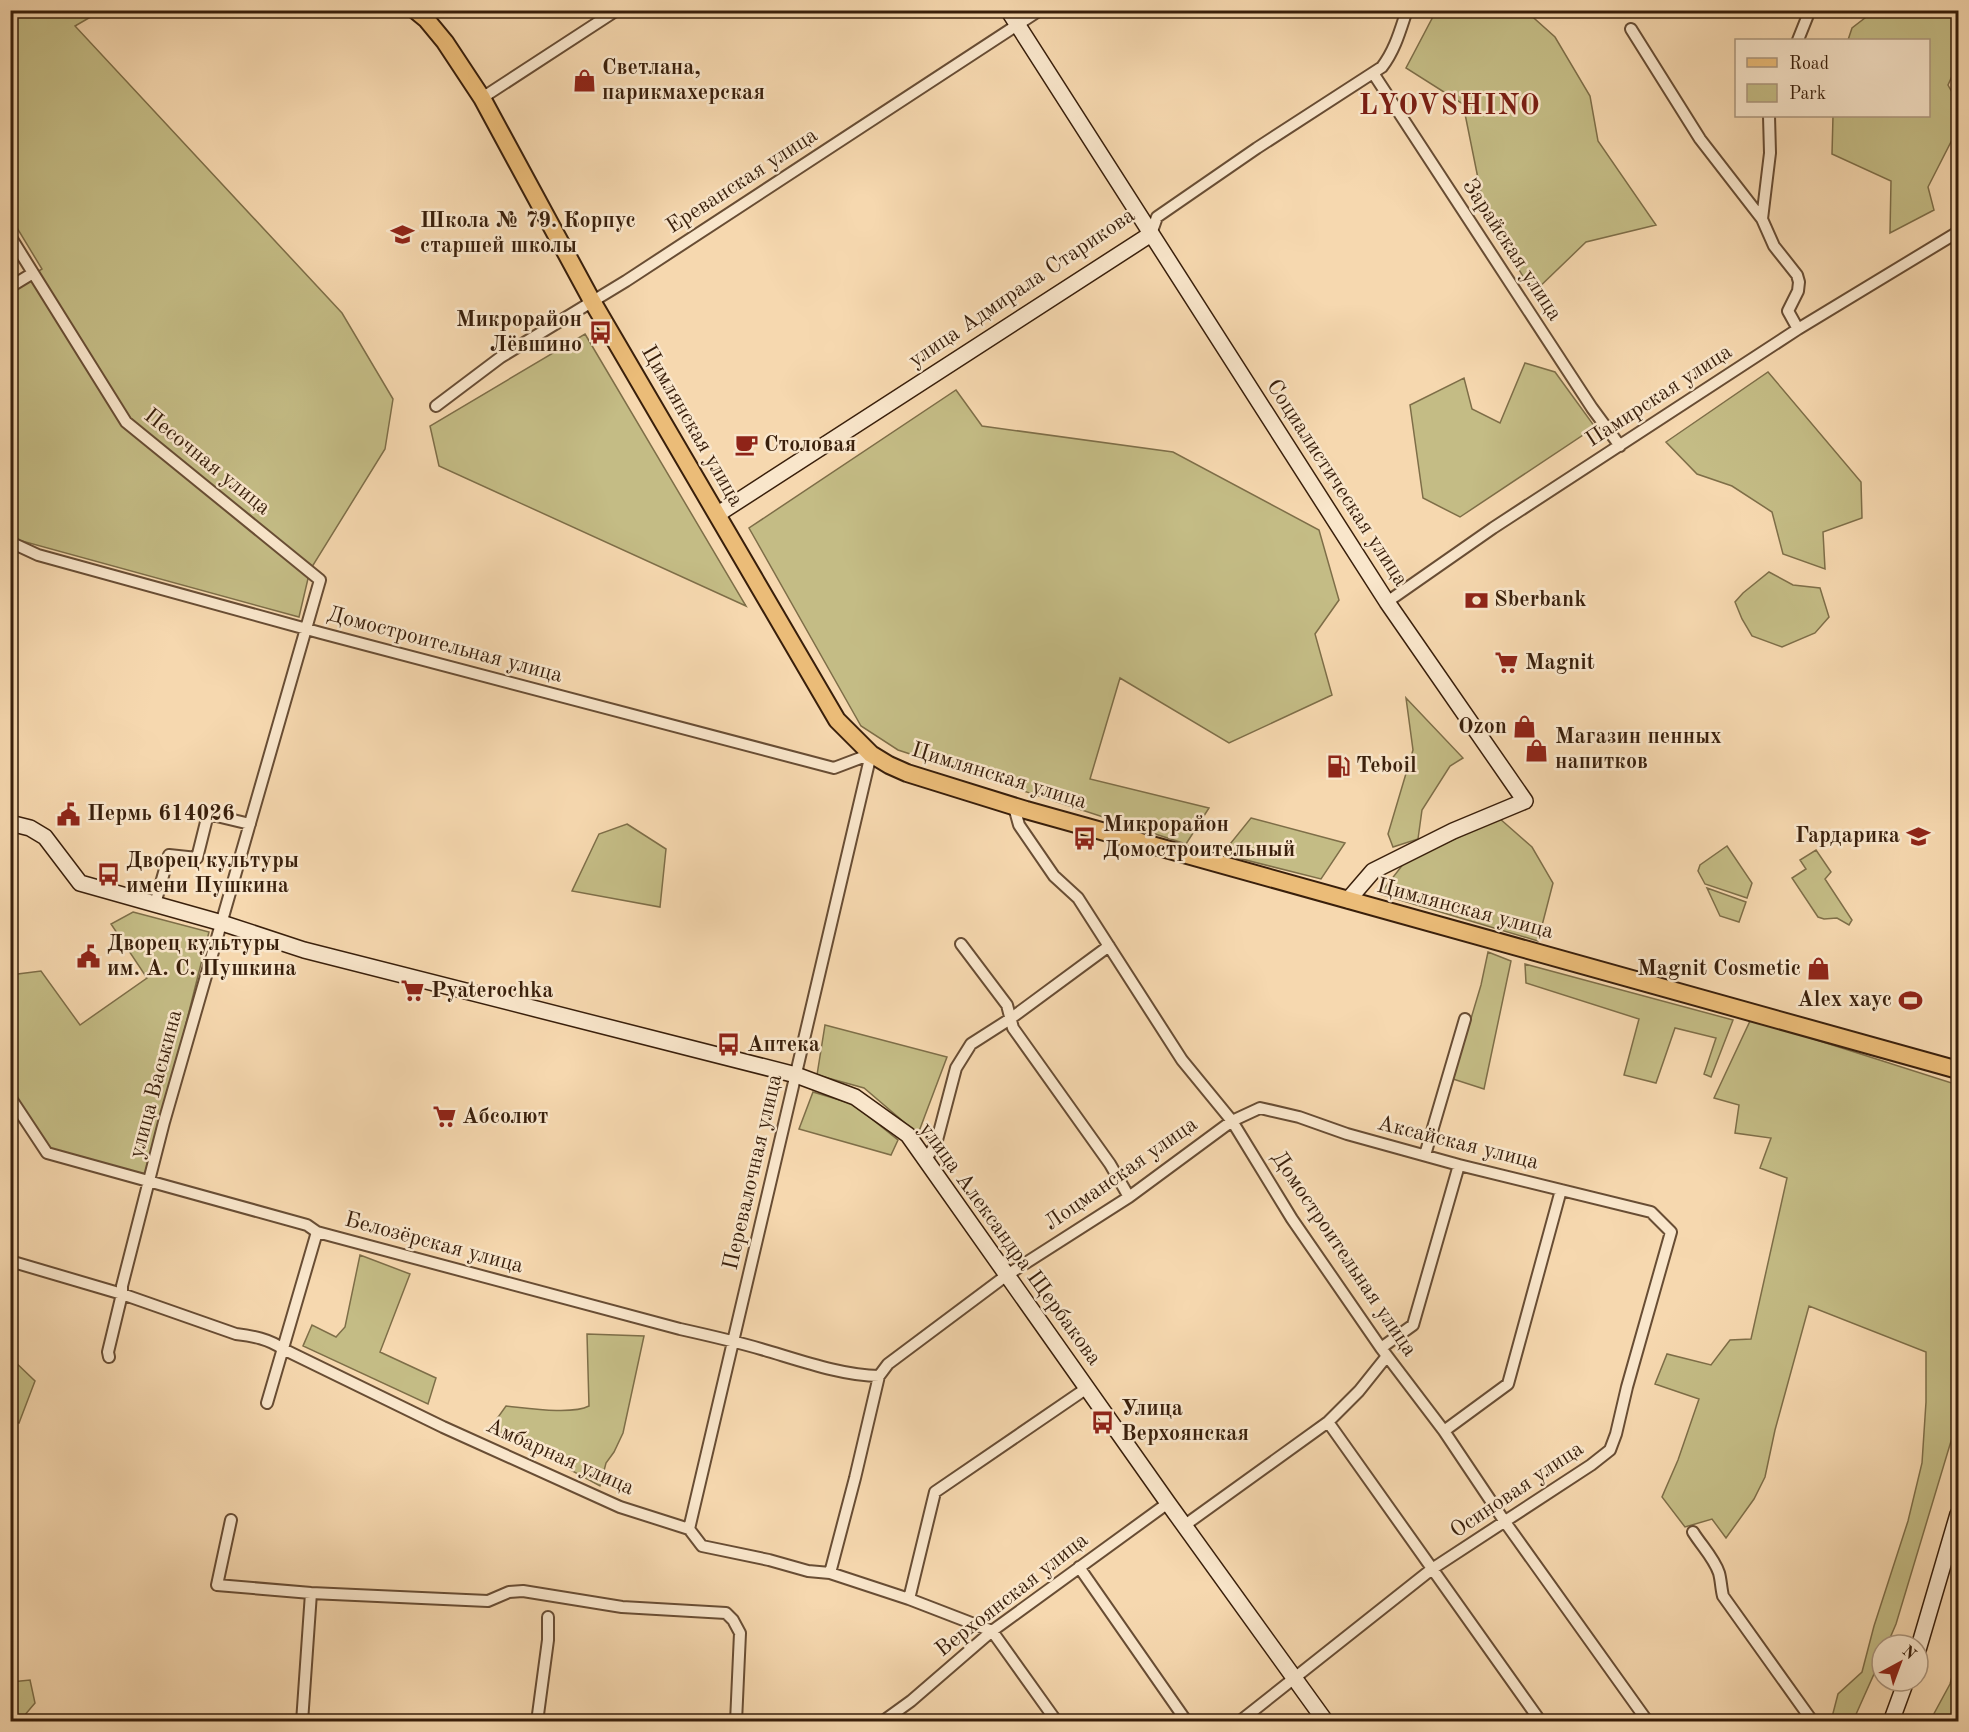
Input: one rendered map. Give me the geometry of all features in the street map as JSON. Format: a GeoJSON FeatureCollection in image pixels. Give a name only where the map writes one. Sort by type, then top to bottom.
{"type":"FeatureCollection","features":[{"type":"Feature","properties":{"kind":"main road","name":"Цимлянская улица"},"geometry":{"type":"LineString","coordinates":[[415,10],[445,42],[482,98],[592,301],[837,720],[871,754],[907,773],[1014,807],[1959,1070]]}},
{"type":"Feature","properties":{"kind":"street"},"geometry":{"type":"LineString","coordinates":[[482,98],[617,10]]}},
{"type":"Feature","properties":{"kind":"street","name":"Социалистическая улица"},"geometry":{"type":"LineString","coordinates":[[1008,10],[1387,602],[1525,801],[1453,831],[1373,871],[1348,900]]}},
{"type":"Feature","properties":{"kind":"street","name":"Ереванская улица"},"geometry":{"type":"LineString","coordinates":[[436,406],[501,357],[626,281],[1040,10]]}},
{"type":"Feature","properties":{"kind":"street","name":"улица Адмирала Старикова"},"geometry":{"type":"LineString","coordinates":[[718,514],[1151,234],[1157,217],[1257,148],[1373,74],[1391,55],[1407,10]]}},
{"type":"Feature","properties":{"kind":"street"},"geometry":{"type":"LineString","coordinates":[[1798,39],[1810,10]]}},
{"type":"Feature","properties":{"kind":"street"},"geometry":{"type":"LineString","coordinates":[[1631,29],[1700,139],[1762,219],[1774,246],[1797,275],[1798,291],[1788,311],[1798,329]]}},
{"type":"Feature","properties":{"kind":"street","name":"Зарайская улица"},"geometry":{"type":"LineString","coordinates":[[1373,74],[1592,408],[1620,446]]}},
{"type":"Feature","properties":{"kind":"street"},"geometry":{"type":"LineString","coordinates":[[1762,219],[1770,153],[1769,117]]}},
{"type":"Feature","properties":{"kind":"street","name":"Памирская улица"},"geometry":{"type":"LineString","coordinates":[[1387,602],[1798,329],[1959,232]]}},
{"type":"Feature","properties":{"kind":"street","name":"Песочная улица"},"geometry":{"type":"LineString","coordinates":[[10,236],[126,422],[320,580]]}},
{"type":"Feature","properties":{"kind":"street"},"geometry":{"type":"LineString","coordinates":[[10,287],[33,273]]}},
{"type":"Feature","properties":{"kind":"street","name":"Домостроительная улица"},"geometry":{"type":"LineString","coordinates":[[10,542],[38,555],[306,629],[834,768],[871,754]]}},
{"type":"Feature","properties":{"kind":"street","name":"улица Васькина"},"geometry":{"type":"LineString","coordinates":[[108,1357],[122,1286],[167,1111],[320,580]]}},
{"type":"Feature","properties":{"kind":"street"},"geometry":{"type":"LineString","coordinates":[[1411,584],[1418,594]]}},
{"type":"Feature","properties":{"kind":"street","name":"Перевалочная улица"},"geometry":{"type":"LineString","coordinates":[[689,1529],[871,754]]}},
{"type":"Feature","properties":{"kind":"street","name":"Домостроительная улица"},"geometry":{"type":"LineString","coordinates":[[1014,807],[1019,825],[1054,876],[1078,898],[1182,1060],[1232,1121],[1292,1219],[1384,1352],[1444,1431],[1505,1522],[1648,1722]]}},
{"type":"Feature","properties":{"kind":"street"},"geometry":{"type":"LineString","coordinates":[[155,904],[169,855],[196,858],[208,814],[250,824]]}},
{"type":"Feature","properties":{"kind":"street","name":"улица Александра Щербакова"},"geometry":{"type":"LineString","coordinates":[[10,823],[30,828],[45,837],[80,883],[222,923],[304,950],[796,1076],[855,1097],[908,1135],[1326,1722]]}},
{"type":"Feature","properties":{"kind":"street"},"geometry":{"type":"LineString","coordinates":[[961,944],[1007,1005],[1013,1028],[1110,1164],[1129,1197]]}},
{"type":"Feature","properties":{"kind":"street"},"geometry":{"type":"LineString","coordinates":[[926,1159],[936,1144],[956,1068],[971,1044],[1010,1019],[1109,946]]}},
{"type":"Feature","properties":{"kind":"street"},"geometry":{"type":"LineString","coordinates":[[1425,1155],[1465,1019]]}},
{"type":"Feature","properties":{"kind":"street","name":"Белозёрская улица"},"geometry":{"type":"LineString","coordinates":[[10,1097],[47,1153],[307,1225],[317,1232],[680,1329],[734,1341],[801,1361],[863,1376],[879,1376]]}},
{"type":"Feature","properties":{"kind":"street","name":"Аксайская улица"},"geometry":{"type":"LineString","coordinates":[[1232,1121],[1260,1108],[1299,1117],[1347,1134],[1459,1165],[1651,1212],[1671,1232]]}},
{"type":"Feature","properties":{"kind":"street","name":"Лоцманская улица"},"geometry":{"type":"LineString","coordinates":[[879,1376],[888,1364],[1007,1275],[1129,1197],[1232,1121]]}},
{"type":"Feature","properties":{"kind":"street"},"geometry":{"type":"LineString","coordinates":[[1185,1525],[1328,1422],[1359,1391],[1384,1352],[1413,1325],[1459,1165]]}},
{"type":"Feature","properties":{"kind":"street"},"geometry":{"type":"LineString","coordinates":[[1444,1431],[1508,1384],[1560,1190]]}},
{"type":"Feature","properties":{"kind":"street"},"geometry":{"type":"LineString","coordinates":[[267,1403],[317,1232]]}},
{"type":"Feature","properties":{"kind":"street","name":"Осиновая улица"},"geometry":{"type":"LineString","coordinates":[[1239,1722],[1432,1569],[1591,1465],[1610,1450],[1671,1232]]}},
{"type":"Feature","properties":{"kind":"street","name":"Амбарная улица"},"geometry":{"type":"LineString","coordinates":[[10,1261],[122,1294],[236,1334],[273,1342],[443,1427],[620,1507],[689,1529],[702,1546],[808,1571],[830,1573],[909,1599],[992,1631]]}},
{"type":"Feature","properties":{"kind":"street"},"geometry":{"type":"LineString","coordinates":[[830,1573],[879,1376]]}},
{"type":"Feature","properties":{"kind":"street"},"geometry":{"type":"LineString","coordinates":[[909,1599],[935,1492],[1087,1388]]}},
{"type":"Feature","properties":{"kind":"street"},"geometry":{"type":"LineString","coordinates":[[1328,1422],[1541,1722]]}},
{"type":"Feature","properties":{"kind":"street","name":"Верхоянская улица"},"geometry":{"type":"LineString","coordinates":[[882,1722],[911,1701],[992,1631],[1168,1503]]}},
{"type":"Feature","properties":{"kind":"street"},"geometry":{"type":"LineString","coordinates":[[1923,1633],[1959,1514]]}},
{"type":"Feature","properties":{"kind":"street"},"geometry":{"type":"LineString","coordinates":[[231,1520],[217,1585],[311,1593],[488,1601],[509,1592],[523,1591],[621,1607],[726,1612],[740,1633],[736,1722]]}},
{"type":"Feature","properties":{"kind":"street"},"geometry":{"type":"LineString","coordinates":[[1693,1532],[1715,1563],[1720,1575],[1719,1585],[1724,1596],[1813,1722]]}},
{"type":"Feature","properties":{"kind":"street"},"geometry":{"type":"LineString","coordinates":[[1079,1567],[1187,1722]]}},
{"type":"Feature","properties":{"kind":"street"},"geometry":{"type":"LineString","coordinates":[[302,1722],[311,1593]]}},
{"type":"Feature","properties":{"kind":"street"},"geometry":{"type":"LineString","coordinates":[[537,1722],[548,1640],[548,1617]]}},
{"type":"Feature","properties":{"kind":"street"},"geometry":{"type":"LineString","coordinates":[[992,1631],[1057,1722]]}},
{"type":"Feature","properties":{"kind":"street"},"geometry":{"type":"LineString","coordinates":[[1891,1722],[1902,1693]]}},
{"type":"Feature","properties":{"kind":"green space"},"geometry":{"type":"Polygon","coordinates":[[[11,11],[101,11],[75,26],[342,313],[393,399],[385,449],[310,570],[299,617],[11,538],[11,289],[42,269],[11,218],[11,11]]]}},
{"type":"Feature","properties":{"kind":"green space"},"geometry":{"type":"Polygon","coordinates":[[[1436,11],[1526,11],[1555,37],[1590,96],[1598,141],[1656,225],[1586,242],[1533,293],[1485,213],[1463,104],[1406,68],[1436,11]]]}},
{"type":"Feature","properties":{"kind":"green space"},"geometry":{"type":"Polygon","coordinates":[[[1874,11],[1958,11],[1958,63],[1948,85],[1958,103],[1958,128],[1928,187],[1934,210],[1890,233],[1891,181],[1832,154],[1833,117],[1930,117],[1930,39],[1848,39],[1852,28],[1874,11]]]}},
{"type":"Feature","properties":{"kind":"green space"},"geometry":{"type":"Polygon","coordinates":[[[585,334],[746,606],[439,466],[430,426],[585,334]]]}},
{"type":"Feature","properties":{"kind":"green space"},"geometry":{"type":"Polygon","coordinates":[[[1525,363],[1555,372],[1595,427],[1460,517],[1423,498],[1410,405],[1464,378],[1472,409],[1500,423],[1525,363]]]}},
{"type":"Feature","properties":{"kind":"green space"},"geometry":{"type":"Polygon","coordinates":[[[1768,372],[1861,482],[1862,518],[1823,532],[1825,569],[1783,554],[1772,512],[1732,486],[1697,474],[1666,442],[1768,372]]]}},
{"type":"Feature","properties":{"kind":"green space"},"geometry":{"type":"Polygon","coordinates":[[[956,390],[982,426],[1173,452],[1319,530],[1339,600],[1315,634],[1332,695],[1229,743],[1120,678],[1090,779],[1209,808],[1186,844],[898,750],[861,726],[749,528],[956,390]]]}},
{"type":"Feature","properties":{"kind":"green space"},"geometry":{"type":"Polygon","coordinates":[[[1769,572],[1793,585],[1820,588],[1829,617],[1815,633],[1782,647],[1752,636],[1735,602],[1769,572]]]}},
{"type":"Feature","properties":{"kind":"green space"},"geometry":{"type":"Polygon","coordinates":[[[1406,698],[1463,758],[1450,766],[1422,810],[1418,839],[1393,847],[1388,834],[1413,750],[1406,698]]]}},
{"type":"Feature","properties":{"kind":"green space"},"geometry":{"type":"Polygon","coordinates":[[[1251,818],[1345,843],[1321,879],[1222,854],[1251,818]]]}},
{"type":"Feature","properties":{"kind":"green space"},"geometry":{"type":"Polygon","coordinates":[[[1499,818],[1532,847],[1553,883],[1538,941],[1380,894],[1404,863],[1499,818]]]}},
{"type":"Feature","properties":{"kind":"green space"},"geometry":{"type":"Polygon","coordinates":[[[627,824],[666,849],[660,907],[572,891],[599,834],[627,824]]]}},
{"type":"Feature","properties":{"kind":"green space"},"geometry":{"type":"Polygon","coordinates":[[[1727,846],[1752,883],[1747,898],[1705,884],[1698,871],[1700,865],[1727,846]]]}},
{"type":"Feature","properties":{"kind":"green space"},"geometry":{"type":"Polygon","coordinates":[[[1816,850],[1831,872],[1825,879],[1852,920],[1849,925],[1837,918],[1818,917],[1792,878],[1806,869],[1800,860],[1816,850]]]}},
{"type":"Feature","properties":{"kind":"green space"},"geometry":{"type":"Polygon","coordinates":[[[1707,888],[1746,902],[1739,922],[1720,916],[1707,888]]]}},
{"type":"Feature","properties":{"kind":"green space"},"geometry":{"type":"Polygon","coordinates":[[[133,912],[209,932],[147,1179],[52,1153],[11,1092],[10,975],[41,971],[80,1025],[147,978],[111,924],[133,912]]]}},
{"type":"Feature","properties":{"kind":"green space"},"geometry":{"type":"Polygon","coordinates":[[[1488,952],[1511,961],[1484,1089],[1453,1079],[1481,985],[1488,952]]]}},
{"type":"Feature","properties":{"kind":"green space"},"geometry":{"type":"Polygon","coordinates":[[[1525,964],[1733,1020],[1711,1077],[1704,1074],[1716,1038],[1675,1028],[1656,1083],[1624,1075],[1639,1019],[1526,983],[1525,964]]]}},
{"type":"Feature","properties":{"kind":"green space"},"geometry":{"type":"Polygon","coordinates":[[[1751,1019],[1958,1085],[1958,1418],[1892,1633],[1872,1633],[1908,1521],[1922,1463],[1926,1402],[1926,1352],[1809,1306],[1775,1430],[1765,1477],[1754,1499],[1726,1538],[1712,1519],[1685,1527],[1662,1497],[1678,1460],[1699,1399],[1655,1384],[1667,1354],[1711,1365],[1730,1340],[1751,1339],[1787,1178],[1760,1168],[1771,1138],[1735,1133],[1739,1105],[1714,1098],[1751,1019]]]}},
{"type":"Feature","properties":{"kind":"green space"},"geometry":{"type":"Polygon","coordinates":[[[825,1025],[947,1057],[918,1134],[864,1088],[817,1075],[825,1025]]]}},
{"type":"Feature","properties":{"kind":"green space"},"geometry":{"type":"Polygon","coordinates":[[[813,1092],[853,1104],[898,1140],[891,1155],[799,1129],[813,1092]]]}},
{"type":"Feature","properties":{"kind":"green space"},"geometry":{"type":"Polygon","coordinates":[[[360,1255],[410,1274],[380,1352],[436,1378],[428,1404],[303,1346],[312,1325],[336,1337],[345,1327],[360,1255]]]}},
{"type":"Feature","properties":{"kind":"green space"},"geometry":{"type":"Polygon","coordinates":[[[587,1334],[644,1336],[623,1433],[606,1463],[600,1486],[491,1427],[506,1406],[572,1410],[589,1406],[587,1334]]]}},
{"type":"Feature","properties":{"kind":"green space"},"geometry":{"type":"Polygon","coordinates":[[[11,1358],[35,1381],[19,1423],[11,1420],[11,1358]]]}},
{"type":"Feature","properties":{"kind":"green space"},"geometry":{"type":"Polygon","coordinates":[[[1870,1641],[1870,1683],[1853,1721],[1831,1721],[1838,1694],[1862,1672],[1870,1641]]]}},
{"type":"Feature","properties":{"kind":"green space"},"geometry":{"type":"Polygon","coordinates":[[[1958,1655],[1958,1721],[1930,1721],[1950,1684],[1958,1655]]]}},
{"type":"Feature","properties":{"kind":"green space"},"geometry":{"type":"Polygon","coordinates":[[[30,1680],[35,1703],[24,1716],[11,1715],[11,1682],[30,1680]]]}},
{"type":"Feature","properties":{"kind":"place","name":"Светлана, парикмахерская"},"geometry":{"type":"Point","coordinates":[584,81]}},
{"type":"Feature","properties":{"kind":"place","name":"Школа № 79. Корпус старшей школы"},"geometry":{"type":"Point","coordinates":[402,234]}},
{"type":"Feature","properties":{"kind":"place","name":"Микрорайон Лёвшино"},"geometry":{"type":"Point","coordinates":[600,333]}},
{"type":"Feature","properties":{"kind":"place","name":"Столовая"},"geometry":{"type":"Point","coordinates":[746,445]}},
{"type":"Feature","properties":{"kind":"place","name":"Sberbank"},"geometry":{"type":"Point","coordinates":[1476,600]}},
{"type":"Feature","properties":{"kind":"place","name":"Magnit"},"geometry":{"type":"Point","coordinates":[1507,663]}},
{"type":"Feature","properties":{"kind":"place","name":"Ozon"},"geometry":{"type":"Point","coordinates":[1525,727]}},
{"type":"Feature","properties":{"kind":"place","name":"Магазин пенных напитков"},"geometry":{"type":"Point","coordinates":[1537,750]}},
{"type":"Feature","properties":{"kind":"place","name":"Teboil"},"geometry":{"type":"Point","coordinates":[1338,766]}},
{"type":"Feature","properties":{"kind":"place","name":"Пермь 614026"},"geometry":{"type":"Point","coordinates":[69,814]}},
{"type":"Feature","properties":{"kind":"place","name":"Гардарика"},"geometry":{"type":"Point","coordinates":[1918,836]}},
{"type":"Feature","properties":{"kind":"place","name":"Микрорайон Домостроительный"},"geometry":{"type":"Point","coordinates":[1085,838]}},
{"type":"Feature","properties":{"kind":"place","name":"Дворец культуры имени Пушкина"},"geometry":{"type":"Point","coordinates":[108,874]}},
{"type":"Feature","properties":{"kind":"place","name":"Дворец культуры им. А. С. Пушкина"},"geometry":{"type":"Point","coordinates":[89,957]}},
{"type":"Feature","properties":{"kind":"place","name":"Magnit Cosmetic"},"geometry":{"type":"Point","coordinates":[1819,969]}},
{"type":"Feature","properties":{"kind":"place","name":"Pyaterochka"},"geometry":{"type":"Point","coordinates":[413,991]}},
{"type":"Feature","properties":{"kind":"place","name":"Alex хаус"},"geometry":{"type":"Point","coordinates":[1910,1000]}},
{"type":"Feature","properties":{"kind":"place","name":"Аптека"},"geometry":{"type":"Point","coordinates":[729,1045]}},
{"type":"Feature","properties":{"kind":"place","name":"Абсолют"},"geometry":{"type":"Point","coordinates":[444,1117]}},
{"type":"Feature","properties":{"kind":"place","name":"Улица Верхоянская"},"geometry":{"type":"Point","coordinates":[1103,1422]}},
{"type":"Feature","properties":{"kind":"district","name":"LYOVSHINO"},"geometry":{"type":"Point","coordinates":[1450,107]}}]}
